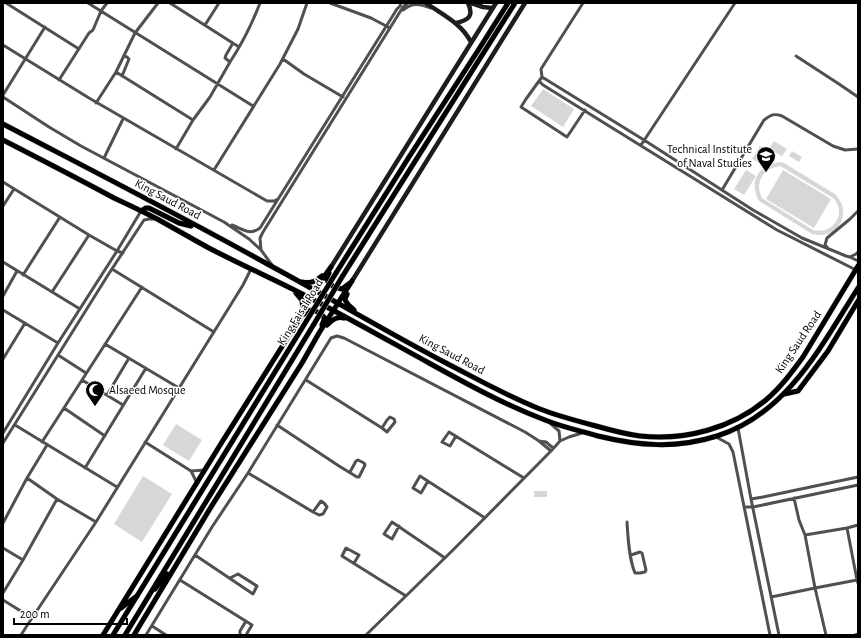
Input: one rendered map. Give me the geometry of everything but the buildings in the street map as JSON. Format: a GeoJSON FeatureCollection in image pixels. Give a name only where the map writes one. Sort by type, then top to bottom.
{"type":"FeatureCollection","features":[{"type":"Feature","properties":{"kind":"main road"},"geometry":{"type":"LineString","coordinates":[[426,3],[456,23],[466,32],[471,42]]}},
{"type":"Feature","properties":{"kind":"main road"},"geometry":{"type":"LineString","coordinates":[[456,23],[466,20],[470,15],[470,3],[492,8]]}},
{"type":"Feature","properties":{"kind":"main road"},"geometry":{"type":"LineString","coordinates":[[103,635],[300,318],[314,291],[496,3]]}},
{"type":"Feature","properties":{"kind":"main road","name":"King Faisal Road"},"geometry":{"type":"LineString","coordinates":[[114,635],[336,273],[508,3]]}},
{"type":"Feature","properties":{"kind":"main road","name":"King Faisal Road"},"geometry":{"type":"LineString","coordinates":[[125,635],[342,277],[515,3]]}},
{"type":"Feature","properties":{"kind":"main road"},"geometry":{"type":"LineString","coordinates":[[134,634],[319,333],[525,3]]}},
{"type":"Feature","properties":{"kind":"main road","name":"King Saud Road"},"geometry":{"type":"LineString","coordinates":[[3,124],[273,267],[314,291],[498,390],[540,409],[581,422],[640,436],[679,436],[715,428],[750,411],[768,398],[784,382],[799,363],[857,268]]}},
{"type":"Feature","properties":{"kind":"main road","name":"King Saud Road"},"geometry":{"type":"LineString","coordinates":[[4,141],[206,246],[334,310],[490,396],[523,412],[586,432],[634,443],[658,445],[689,443],[716,437],[738,428],[757,417],[784,394],[796,381],[824,342],[858,288]]}},
{"type":"Feature","properties":{"kind":"main road"},"geometry":{"type":"LineString","coordinates":[[141,211],[149,208],[179,223],[210,234]]}},
{"type":"Feature","properties":{"kind":"main road"},"geometry":{"type":"LineString","coordinates":[[331,266],[327,278],[328,282],[332,286],[342,289],[352,281]]}},
{"type":"Feature","properties":{"kind":"main road"},"geometry":{"type":"LineString","coordinates":[[296,281],[308,283],[317,281],[331,266]]}},
{"type":"Feature","properties":{"kind":"main road"},"geometry":{"type":"LineString","coordinates":[[352,281],[344,299],[348,305],[364,318]]}},
{"type":"Feature","properties":{"kind":"main road"},"geometry":{"type":"LineString","coordinates":[[291,288],[301,297],[303,311]]}},
{"type":"Feature","properties":{"kind":"main road"},"geometry":{"type":"LineString","coordinates":[[784,394],[798,391],[828,351],[858,301]]}},
{"type":"Feature","properties":{"kind":"main road"},"geometry":{"type":"LineString","coordinates":[[300,318],[307,310],[312,310],[322,315],[324,320],[319,333]]}},
{"type":"Feature","properties":{"kind":"main road"},"geometry":{"type":"LineString","coordinates":[[319,333],[331,321],[338,317],[359,324]]}},
{"type":"Feature","properties":{"kind":"main road"},"geometry":{"type":"LineString","coordinates":[[149,596],[187,547]]}},
{"type":"Feature","properties":{"kind":"main road"},"geometry":{"type":"LineString","coordinates":[[119,610],[138,595]]}},
{"type":"Feature","properties":{"kind":"main road"},"geometry":{"type":"LineString","coordinates":[[134,634],[141,610]]}},
{"type":"Feature","properties":{"kind":"street"},"geometry":{"type":"LineString","coordinates":[[6,3],[79,48]]}},
{"type":"Feature","properties":{"kind":"street"},"geometry":{"type":"LineString","coordinates":[[88,3],[253,106]]}},
{"type":"Feature","properties":{"kind":"street"},"geometry":{"type":"LineString","coordinates":[[59,80],[89,33],[93,30],[107,3]]}},
{"type":"Feature","properties":{"kind":"street"},"geometry":{"type":"LineString","coordinates":[[96,103],[116,72],[135,33],[158,3]]}},
{"type":"Feature","properties":{"kind":"street"},"geometry":{"type":"LineString","coordinates":[[170,3],[239,47]]}},
{"type":"Feature","properties":{"kind":"street"},"geometry":{"type":"LineString","coordinates":[[205,25],[220,3]]}},
{"type":"Feature","properties":{"kind":"street"},"geometry":{"type":"LineString","coordinates":[[176,149],[193,120],[218,84],[253,20],[260,3]]}},
{"type":"Feature","properties":{"kind":"street"},"geometry":{"type":"LineString","coordinates":[[214,170],[283,59],[298,29],[307,3]]}},
{"type":"Feature","properties":{"kind":"street"},"geometry":{"type":"LineString","coordinates":[[330,3],[371,18],[391,29]]}},
{"type":"Feature","properties":{"kind":"street"},"geometry":{"type":"LineString","coordinates":[[45,27],[3,96],[49,127],[104,158],[224,222],[244,231],[252,232],[260,228],[398,9],[400,3]]}},
{"type":"Feature","properties":{"kind":"street"},"geometry":{"type":"LineString","coordinates":[[261,250],[260,238],[263,232],[408,3]]}},
{"type":"Feature","properties":{"kind":"street"},"geometry":{"type":"LineString","coordinates":[[582,3],[541,69],[542,77],[521,108],[567,137],[585,110]]}},
{"type":"Feature","properties":{"kind":"street"},"geometry":{"type":"LineString","coordinates":[[640,145],[735,3]]}},
{"type":"Feature","properties":{"kind":"street"},"geometry":{"type":"LineString","coordinates":[[402,12],[407,7],[415,5],[435,9]]}},
{"type":"Feature","properties":{"kind":"street"},"geometry":{"type":"LineString","coordinates":[[398,9],[402,12]]}},
{"type":"Feature","properties":{"kind":"street"},"geometry":{"type":"LineString","coordinates":[[230,62],[225,58],[233,43]]}},
{"type":"Feature","properties":{"kind":"street"},"geometry":{"type":"LineString","coordinates":[[3,45],[123,119],[267,201],[274,201],[278,199]]}},
{"type":"Feature","properties":{"kind":"street"},"geometry":{"type":"LineString","coordinates":[[122,76],[129,59],[124,56]]}},
{"type":"Feature","properties":{"kind":"street"},"geometry":{"type":"LineString","coordinates":[[796,56],[858,97]]}},
{"type":"Feature","properties":{"kind":"street"},"geometry":{"type":"LineString","coordinates":[[283,59],[304,74],[347,99]]}},
{"type":"Feature","properties":{"kind":"street"},"geometry":{"type":"LineString","coordinates":[[116,72],[193,120]]}},
{"type":"Feature","properties":{"kind":"street"},"geometry":{"type":"LineString","coordinates":[[542,77],[753,210],[802,238],[850,257],[858,262]]}},
{"type":"Feature","properties":{"kind":"street"},"geometry":{"type":"LineString","coordinates":[[539,81],[543,85],[776,230],[857,268]]}},
{"type":"Feature","properties":{"kind":"street"},"geometry":{"type":"LineString","coordinates":[[722,190],[764,120],[775,114],[782,116],[833,146],[845,150],[858,149]]}},
{"type":"Feature","properties":{"kind":"street"},"geometry":{"type":"LineString","coordinates":[[104,158],[123,119]]}},
{"type":"Feature","properties":{"kind":"street"},"geometry":{"type":"LineString","coordinates":[[3,182],[89,235],[123,253]]}},
{"type":"Feature","properties":{"kind":"street"},"geometry":{"type":"LineString","coordinates":[[3,206],[14,189]]}},
{"type":"Feature","properties":{"kind":"street"},"geometry":{"type":"LineString","coordinates":[[267,201],[270,211]]}},
{"type":"Feature","properties":{"kind":"street"},"geometry":{"type":"LineString","coordinates":[[3,433],[141,211]]}},
{"type":"Feature","properties":{"kind":"street"},"geometry":{"type":"LineString","coordinates":[[828,249],[824,245],[827,238],[858,211]]}},
{"type":"Feature","properties":{"kind":"street"},"geometry":{"type":"LineString","coordinates":[[23,275],[60,217]]}},
{"type":"Feature","properties":{"kind":"street"},"geometry":{"type":"LineString","coordinates":[[3,443],[144,220],[157,220]]}},
{"type":"Feature","properties":{"kind":"street"},"geometry":{"type":"LineString","coordinates":[[224,222],[249,239],[261,250],[273,267]]}},
{"type":"Feature","properties":{"kind":"street"},"geometry":{"type":"LineString","coordinates":[[52,292],[89,235]]}},
{"type":"Feature","properties":{"kind":"street"},"geometry":{"type":"LineString","coordinates":[[850,257],[858,252]]}},
{"type":"Feature","properties":{"kind":"street"},"geometry":{"type":"LineString","coordinates":[[3,262],[80,309]]}},
{"type":"Feature","properties":{"kind":"street"},"geometry":{"type":"LineString","coordinates":[[112,269],[214,332]]}},
{"type":"Feature","properties":{"kind":"street"},"geometry":{"type":"LineString","coordinates":[[21,635],[96,522],[243,285],[251,269]]}},
{"type":"Feature","properties":{"kind":"street"},"geometry":{"type":"LineString","coordinates":[[3,296],[17,271]]}},
{"type":"Feature","properties":{"kind":"street"},"geometry":{"type":"LineString","coordinates":[[42,442],[142,287]]}},
{"type":"Feature","properties":{"kind":"street"},"geometry":{"type":"LineString","coordinates":[[3,310],[58,343]]}},
{"type":"Feature","properties":{"kind":"street"},"geometry":{"type":"LineString","coordinates":[[3,358],[25,323]]}},
{"type":"Feature","properties":{"kind":"street"},"geometry":{"type":"LineString","coordinates":[[146,635],[331,338],[337,336],[344,338],[519,429],[552,450]]}},
{"type":"Feature","properties":{"kind":"street"},"geometry":{"type":"LineString","coordinates":[[105,344],[179,388]]}},
{"type":"Feature","properties":{"kind":"street"},"geometry":{"type":"LineString","coordinates":[[58,355],[86,373]]}},
{"type":"Feature","properties":{"kind":"street"},"geometry":{"type":"LineString","coordinates":[[107,395],[129,358]]}},
{"type":"Feature","properties":{"kind":"street"},"geometry":{"type":"LineString","coordinates":[[85,468],[146,368]]}},
{"type":"Feature","properties":{"kind":"street"},"geometry":{"type":"LineString","coordinates":[[82,380],[123,405]]}},
{"type":"Feature","properties":{"kind":"street"},"geometry":{"type":"LineString","coordinates":[[306,380],[387,432],[395,422],[394,419],[390,417],[382,428]]}},
{"type":"Feature","properties":{"kind":"street"},"geometry":{"type":"LineString","coordinates":[[64,408],[104,436]]}},
{"type":"Feature","properties":{"kind":"street"},"geometry":{"type":"LineString","coordinates":[[548,421],[559,431],[560,441]]}},
{"type":"Feature","properties":{"kind":"street"},"geometry":{"type":"LineString","coordinates":[[15,425],[117,487]]}},
{"type":"Feature","properties":{"kind":"street"},"geometry":{"type":"LineString","coordinates":[[277,425],[357,477],[359,477],[365,465],[364,463],[358,460],[356,461],[350,472]]}},
{"type":"Feature","properties":{"kind":"street"},"geometry":{"type":"LineString","coordinates":[[738,428],[779,635]]}},
{"type":"Feature","properties":{"kind":"street"},"geometry":{"type":"LineString","coordinates":[[456,436],[450,446],[442,442],[449,432],[456,436],[524,478]]}},
{"type":"Feature","properties":{"kind":"street"},"geometry":{"type":"LineString","coordinates":[[366,635],[485,518],[560,441],[569,436],[586,432]]}},
{"type":"Feature","properties":{"kind":"street"},"geometry":{"type":"LineString","coordinates":[[716,437],[729,444],[733,452],[770,635]]}},
{"type":"Feature","properties":{"kind":"street"},"geometry":{"type":"LineString","coordinates":[[145,442],[191,471],[197,483]]}},
{"type":"Feature","properties":{"kind":"street"},"geometry":{"type":"LineString","coordinates":[[3,523],[47,444]]}},
{"type":"Feature","properties":{"kind":"street"},"geometry":{"type":"LineString","coordinates":[[191,471],[205,470]]}},
{"type":"Feature","properties":{"kind":"street"},"geometry":{"type":"LineString","coordinates":[[248,473],[319,516],[323,514],[327,507],[321,501],[313,512]]}},
{"type":"Feature","properties":{"kind":"street"},"geometry":{"type":"LineString","coordinates":[[428,481],[421,492],[413,488],[420,476],[428,481],[485,518]]}},
{"type":"Feature","properties":{"kind":"street"},"geometry":{"type":"LineString","coordinates":[[27,478],[57,499],[96,522]]}},
{"type":"Feature","properties":{"kind":"street"},"geometry":{"type":"LineString","coordinates":[[751,499],[858,478]]}},
{"type":"Feature","properties":{"kind":"street"},"geometry":{"type":"LineString","coordinates":[[744,507],[753,507],[858,485]]}},
{"type":"Feature","properties":{"kind":"street"},"geometry":{"type":"LineString","coordinates":[[794,498],[799,520],[805,535],[826,635]]}},
{"type":"Feature","properties":{"kind":"street"},"geometry":{"type":"LineString","coordinates":[[3,593],[57,499]]}},
{"type":"Feature","properties":{"kind":"street"},"geometry":{"type":"LineString","coordinates":[[399,526],[392,539],[384,534],[392,522],[399,526],[445,558]]}},
{"type":"Feature","properties":{"kind":"street"},"geometry":{"type":"LineString","coordinates":[[627,522],[629,544],[631,554],[635,573],[645,572],[646,567],[642,553],[631,554]]}},
{"type":"Feature","properties":{"kind":"street"},"geometry":{"type":"LineString","coordinates":[[805,535],[858,525]]}},
{"type":"Feature","properties":{"kind":"street"},"geometry":{"type":"LineString","coordinates":[[771,597],[858,581],[847,528]]}},
{"type":"Feature","properties":{"kind":"street"},"geometry":{"type":"LineString","coordinates":[[3,548],[23,560]]}},
{"type":"Feature","properties":{"kind":"street"},"geometry":{"type":"LineString","coordinates":[[354,563],[359,556],[346,548],[342,556],[406,596]]}},
{"type":"Feature","properties":{"kind":"street"},"geometry":{"type":"LineString","coordinates":[[195,555],[253,594],[257,586],[238,574],[230,578]]}},
{"type":"Feature","properties":{"kind":"street"},"geometry":{"type":"LineString","coordinates":[[180,580],[252,625],[246,635]]}},
{"type":"Feature","properties":{"kind":"street"},"geometry":{"type":"LineString","coordinates":[[3,600],[32,618]]}},
{"type":"Feature","properties":{"kind":"street"},"geometry":{"type":"LineString","coordinates":[[240,635],[240,631],[246,621]]}},
{"type":"Feature","properties":{"kind":"street"},"geometry":{"type":"LineString","coordinates":[[152,626],[166,635]]}},
{"type":"Feature","properties":{"kind":"shaded area"},"geometry":{"type":"Polygon","coordinates":[[[543,89],[574,109],[563,127],[531,106],[543,89]]]}},
{"type":"Feature","properties":{"kind":"shaded area"},"geometry":{"type":"Polygon","coordinates":[[[774,141],[787,149],[782,156],[769,149],[774,141]]]}},
{"type":"Feature","properties":{"kind":"shaded area"},"geometry":{"type":"Polygon","coordinates":[[[760,146],[769,151],[761,164],[752,159],[760,146]]]}},
{"type":"Feature","properties":{"kind":"shaded area"},"geometry":{"type":"Polygon","coordinates":[[[792,151],[802,157],[799,162],[789,156],[792,151]]]}},
{"type":"Feature","properties":{"kind":"shaded area"},"geometry":{"type":"Polygon","coordinates":[[[780,162],[784,163],[835,194],[843,209],[843,217],[840,224],[829,233],[821,235],[812,234],[759,201],[756,194],[755,181],[761,170],[780,162]],[[780,166],[769,170],[762,177],[759,187],[762,198],[813,230],[820,231],[832,226],[839,216],[837,204],[833,198],[780,166]]]}},
{"type":"Feature","properties":{"kind":"shaded area"},"geometry":{"type":"Polygon","coordinates":[[[746,170],[756,176],[744,195],[734,189],[746,170]]]}},
{"type":"Feature","properties":{"kind":"shaded area"},"geometry":{"type":"Polygon","coordinates":[[[783,170],[831,199],[814,228],[766,199],[783,170]]]}},
{"type":"Feature","properties":{"kind":"shaded area"},"geometry":{"type":"Polygon","coordinates":[[[176,424],[202,440],[189,461],[163,445],[176,424]]]}},
{"type":"Feature","properties":{"kind":"shaded area"},"geometry":{"type":"Polygon","coordinates":[[[143,476],[172,494],[142,542],[114,524],[143,476]]]}},
{"type":"Feature","properties":{"kind":"shaded area"},"geometry":{"type":"Polygon","coordinates":[[[534,491],[547,491],[547,497],[534,497],[534,491]]]}},
{"type":"Feature","properties":{"kind":"place","name":"Technical Institute of Naval Studies"},"geometry":{"type":"Point","coordinates":[766,173]}},
{"type":"Feature","properties":{"kind":"place","name":"Alsaeed Mosque"},"geometry":{"type":"Point","coordinates":[95,407]}}]}
